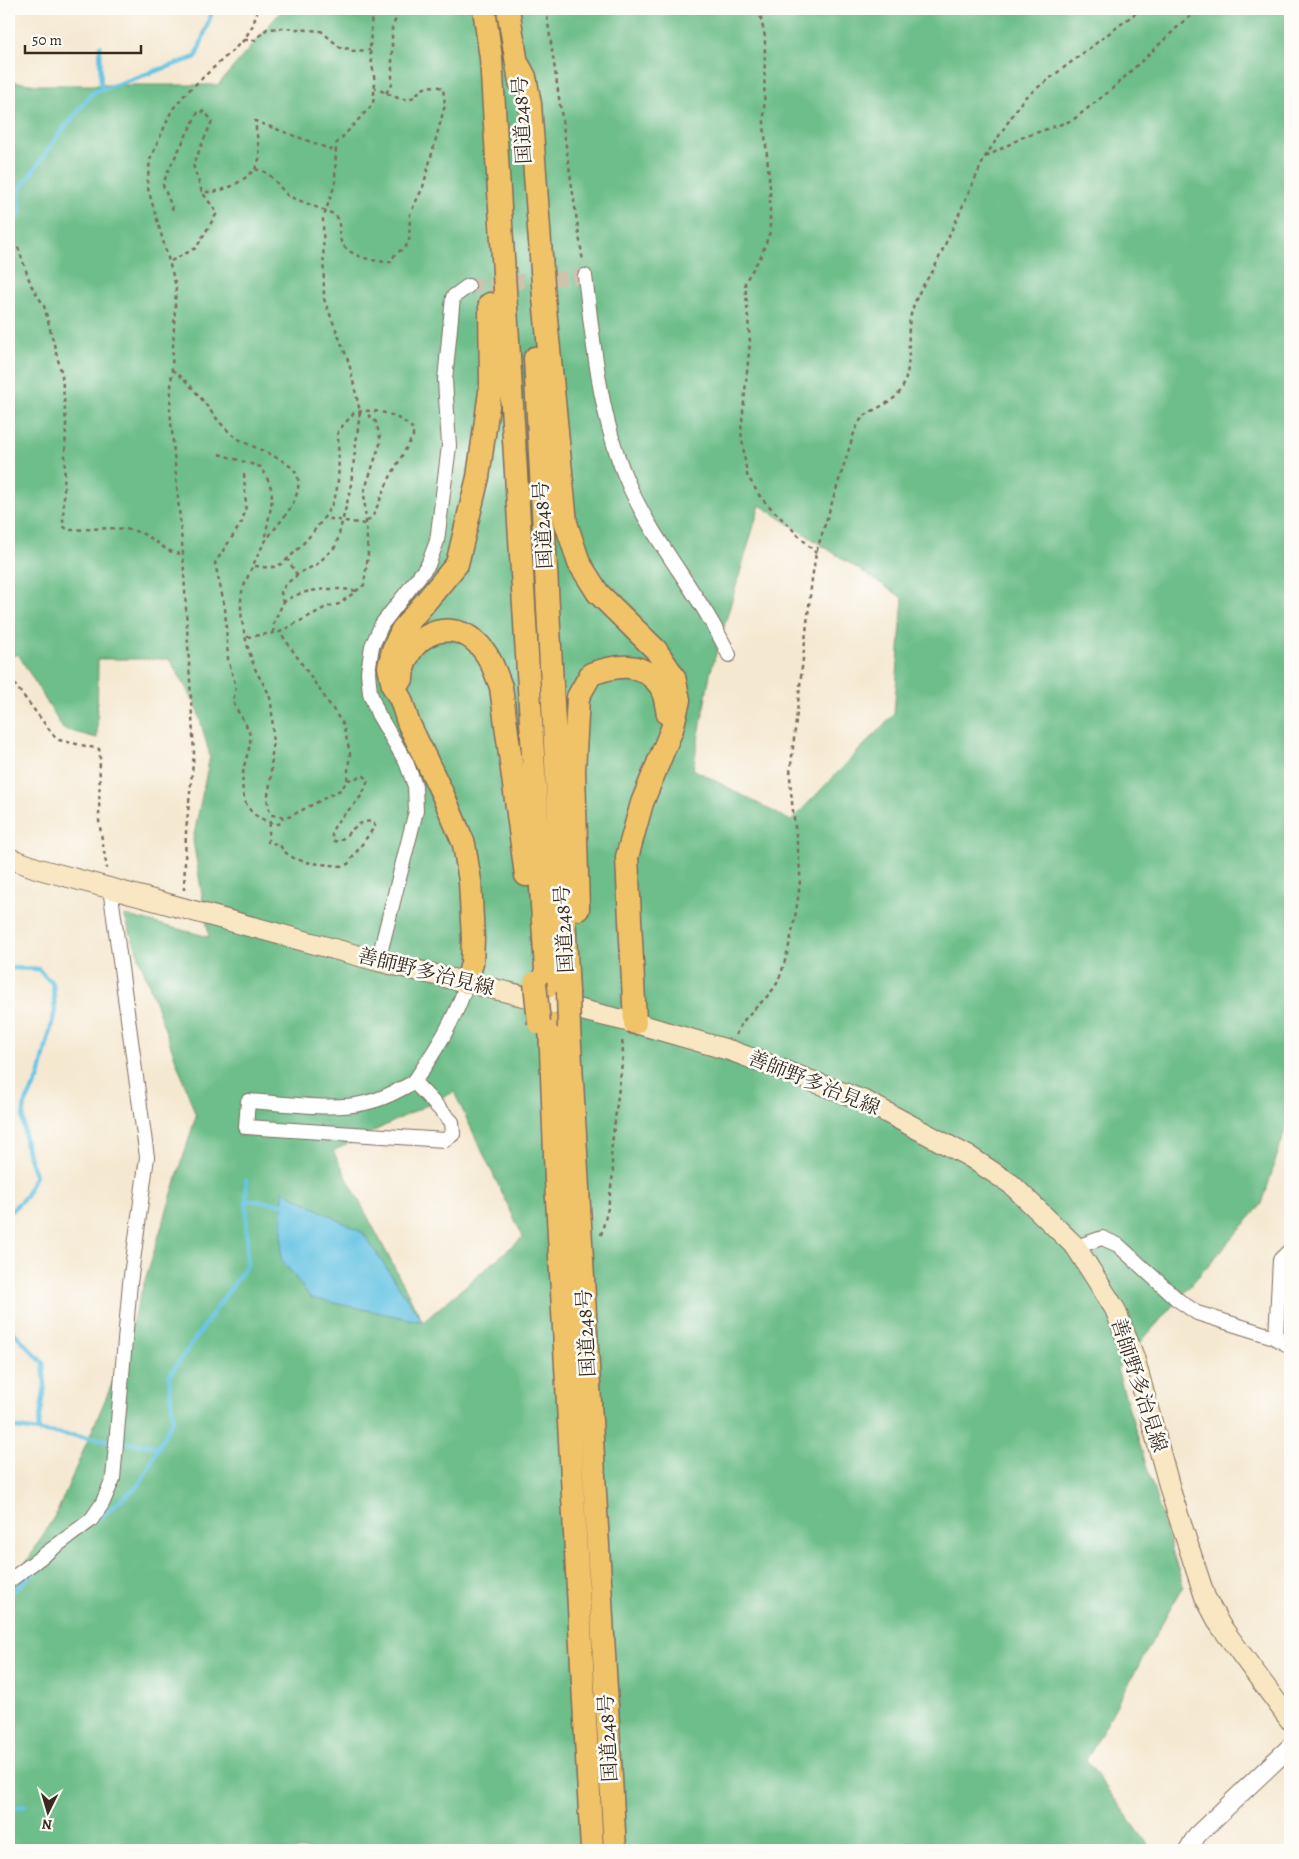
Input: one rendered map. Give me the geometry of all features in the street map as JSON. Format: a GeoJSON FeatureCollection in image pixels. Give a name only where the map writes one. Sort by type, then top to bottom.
{"type":"FeatureCollection","features":[{"type":"Feature","properties":{"kind":"highway","name":"国道248号"},"geometry":{"type":"LineString","coordinates":[[484,9],[490,58],[554,986]]}},
{"type":"Feature","properties":{"kind":"highway","name":"国道248号"},"geometry":{"type":"LineString","coordinates":[[508,9],[519,66],[554,986],[556,1180],[592,1850]]}},
{"type":"Feature","properties":{"kind":"highway"},"geometry":{"type":"LineString","coordinates":[[467,982],[472,964],[473,938],[470,882],[464,844],[408,722],[401,700],[393,686],[389,667],[393,650],[402,630],[457,564],[478,477],[491,385],[489,230],[483,150],[490,58]]}},
{"type":"Feature","properties":{"kind":"highway"},"geometry":{"type":"LineString","coordinates":[[519,66],[525,76],[530,104],[544,298],[566,523],[579,563],[598,593],[656,650],[674,677],[679,700],[672,729],[642,802],[627,857],[629,1030]]}},
{"type":"Feature","properties":{"kind":"highway"},"geometry":{"type":"LineString","coordinates":[[401,700],[403,666],[409,651],[422,638],[440,630],[459,633],[475,641],[492,662],[502,688],[525,864],[554,986],[553,1025]]}},
{"type":"Feature","properties":{"kind":"highway"},"geometry":{"type":"LineString","coordinates":[[554,986],[579,932],[574,770],[578,698],[591,674],[610,667],[623,665],[637,667],[650,675],[662,688],[672,729]]}},
{"type":"Feature","properties":{"kind":"highway","name":"国道248号"},"geometry":{"type":"LineString","coordinates":[[553,1025],[615,1850]]}},
{"type":"Feature","properties":{"kind":"main road","name":"善師野多治見線"},"geometry":{"type":"LineString","coordinates":[[9,858],[39,869],[181,908],[378,961],[467,982],[629,1030],[732,1050],[865,1101],[970,1157],[1011,1184],[1076,1247],[1115,1309],[1134,1357],[1172,1496],[1205,1598],[1220,1626],[1290,1720]]}},
{"type":"Feature","properties":{"kind":"street"},"geometry":{"type":"LineString","coordinates":[[585,276],[599,381],[610,432],[630,488],[656,539],[718,631],[729,656]]}},
{"type":"Feature","properties":{"kind":"street"},"geometry":{"type":"LineString","coordinates":[[378,961],[416,812],[415,786],[406,762],[370,693],[368,672],[372,646],[382,624],[428,565],[437,541],[449,446],[445,380],[453,297],[468,286]]}},
{"type":"Feature","properties":{"kind":"street"},"geometry":{"type":"LineString","coordinates":[[9,1581],[91,1520],[102,1504],[113,1478],[130,1283],[147,1157],[110,888]]}},
{"type":"Feature","properties":{"kind":"street"},"geometry":{"type":"LineString","coordinates":[[414,1082],[452,1122],[453,1134],[445,1140],[246,1127],[248,1101],[340,1106],[363,1104],[391,1095],[414,1082],[445,1034],[461,1002],[467,982]]}},
{"type":"Feature","properties":{"kind":"street"},"geometry":{"type":"LineString","coordinates":[[1076,1247],[1102,1238],[1118,1245],[1178,1300],[1197,1313],[1276,1338],[1290,1346]]}},
{"type":"Feature","properties":{"kind":"street"},"geometry":{"type":"LineString","coordinates":[[1276,1338],[1280,1260],[1290,1250]]}},
{"type":"Feature","properties":{"kind":"street"},"geometry":{"type":"LineString","coordinates":[[1188,1850],[1197,1835],[1290,1747]]}},
{"type":"Feature","properties":{"kind":"path"},"geometry":{"type":"LineString","coordinates":[[181,908],[194,753],[183,554],[170,409],[176,286],[171,261],[147,185],[150,160],[172,110],[187,92],[244,40],[253,25],[258,9]]}},
{"type":"Feature","properties":{"kind":"path"},"geometry":{"type":"LineString","coordinates":[[284,602],[281,592],[286,584],[316,565],[336,546],[350,491],[360,412],[349,363],[324,299],[323,219],[335,184],[336,144],[373,104],[375,88],[370,50],[372,9]]}},
{"type":"Feature","properties":{"kind":"path"},"geometry":{"type":"LineString","coordinates":[[386,93],[392,84],[392,28],[400,9]]}},
{"type":"Feature","properties":{"kind":"path"},"geometry":{"type":"LineString","coordinates":[[546,9],[585,276]]}},
{"type":"Feature","properties":{"kind":"path"},"geometry":{"type":"LineString","coordinates":[[759,9],[765,37],[764,125],[770,187],[770,232],[761,256],[745,282],[750,342],[741,432],[747,474],[761,498],[816,553]]}},
{"type":"Feature","properties":{"kind":"path"},"geometry":{"type":"LineString","coordinates":[[732,1050],[741,1022],[776,985],[788,951],[800,875],[791,805],[790,774],[816,553],[854,430],[863,418],[890,402],[904,386],[908,371],[909,324],[914,304],[923,283],[933,270],[984,157],[1024,98],[1141,9]]}},
{"type":"Feature","properties":{"kind":"path"},"geometry":{"type":"LineString","coordinates":[[984,157],[1021,138],[1073,120],[1112,89],[1186,20],[1205,9]]}},
{"type":"Feature","properties":{"kind":"path"},"geometry":{"type":"LineString","coordinates":[[244,40],[255,40],[267,29],[285,28],[321,31],[342,49],[350,48],[353,51],[370,50]]}},
{"type":"Feature","properties":{"kind":"path"},"geometry":{"type":"LineString","coordinates":[[255,169],[268,173],[288,196],[336,215],[341,224],[340,239],[346,248],[364,257],[382,262],[391,262],[395,254],[405,248],[409,241],[410,214],[423,187],[445,105],[444,88],[432,85],[424,87],[410,100],[375,88]]}},
{"type":"Feature","properties":{"kind":"path"},"geometry":{"type":"LineString","coordinates":[[171,261],[196,248],[217,213],[202,192],[193,165],[212,121],[206,113],[199,110],[167,173],[163,185],[173,210]]}},
{"type":"Feature","properties":{"kind":"path"},"geometry":{"type":"LineString","coordinates":[[202,192],[215,192],[228,188],[246,178],[255,169],[260,157],[254,120],[335,151]]}},
{"type":"Feature","properties":{"kind":"path"},"geometry":{"type":"LineString","coordinates":[[18,247],[31,285],[44,306],[62,374],[66,423],[63,526],[68,530],[116,529],[136,531],[149,536],[166,549],[183,554]]}},
{"type":"Feature","properties":{"kind":"path"},"geometry":{"type":"LineString","coordinates":[[172,370],[184,378],[227,431],[258,450],[286,461],[294,469],[298,477],[297,489],[288,511],[266,541],[242,590],[241,612],[254,667],[268,689],[273,722],[271,778],[266,800],[271,815],[288,817],[309,808],[342,789],[347,780],[350,753],[343,724],[280,632]]}},
{"type":"Feature","properties":{"kind":"path"},"geometry":{"type":"LineString","coordinates":[[255,566],[267,568],[280,565],[325,518],[334,499],[338,477],[338,431],[354,414],[377,411],[394,416],[413,429],[413,436],[388,481],[374,514],[364,524]]}},
{"type":"Feature","properties":{"kind":"path"},"geometry":{"type":"LineString","coordinates":[[247,636],[280,632],[326,607],[339,604],[364,585],[368,555],[364,524],[364,492],[381,441],[376,422],[365,412]]}},
{"type":"Feature","properties":{"kind":"path"},"geometry":{"type":"LineString","coordinates":[[219,454],[261,467],[271,486],[271,504],[265,527],[266,541]]}},
{"type":"Feature","properties":{"kind":"path"},"geometry":{"type":"LineString","coordinates":[[244,474],[246,506],[242,522],[215,563],[225,608],[228,659],[236,687],[233,701],[250,734],[250,747],[244,766],[244,798],[247,808],[254,816],[270,823],[281,823],[283,817]]}},
{"type":"Feature","properties":{"kind":"path"},"geometry":{"type":"LineString","coordinates":[[325,518],[364,524]]}},
{"type":"Feature","properties":{"kind":"path"},"geometry":{"type":"LineString","coordinates":[[287,558],[298,575]]}},
{"type":"Feature","properties":{"kind":"path"},"geometry":{"type":"LineString","coordinates":[[273,633],[274,622],[284,602],[290,596],[336,588],[357,591]]}},
{"type":"Feature","properties":{"kind":"path"},"geometry":{"type":"LineString","coordinates":[[9,677],[54,737],[98,749],[99,821],[110,888]]}},
{"type":"Feature","properties":{"kind":"path"},"geometry":{"type":"LineString","coordinates":[[270,823],[268,842],[280,846],[284,853],[292,859],[340,866],[348,864],[374,826],[372,822],[366,821],[358,824],[338,842],[332,840],[334,824],[365,792],[368,779],[364,776],[347,780]]}},
{"type":"Feature","properties":{"kind":"path"},"geometry":{"type":"LineString","coordinates":[[600,1235],[608,1208],[613,1173],[611,1152],[623,1055],[629,1030]]}},
{"type":"Feature","properties":{"kind":"green space"},"geometry":{"type":"Polygon","coordinates":[[[283,9],[1290,9],[1290,1114],[1262,1204],[1117,1369],[1183,1586],[1086,1760],[1149,1846],[1147,1850],[9,1850],[9,1591],[57,1512],[115,1377],[196,1116],[124,915],[209,937],[193,840],[210,756],[196,705],[169,659],[98,659],[97,738],[63,729],[18,654],[9,657],[9,81],[38,85],[218,85],[283,9]],[[760,505],[710,674],[693,769],[791,821],[894,714],[903,598],[760,505]],[[454,1092],[333,1151],[423,1322],[523,1237],[454,1092]]]}},
{"type":"Feature","properties":{"kind":"water"},"geometry":{"type":"Polygon","coordinates":[[[283,1191],[363,1233],[423,1322],[311,1298],[281,1259],[283,1191]]]}},
{"type":"Feature","properties":{"kind":"waterway"},"geometry":{"type":"LineString","coordinates":[[9,235],[20,212],[19,191],[58,136],[92,93],[196,57],[213,9]]}},
{"type":"Feature","properties":{"kind":"waterway"},"geometry":{"type":"LineString","coordinates":[[100,46],[101,89]]}},
{"type":"Feature","properties":{"kind":"waterway"},"geometry":{"type":"LineString","coordinates":[[9,328],[9,338]]}},
{"type":"Feature","properties":{"kind":"waterway"},"geometry":{"type":"LineString","coordinates":[[9,968],[38,969],[53,984],[55,1010],[39,1077],[25,1104],[23,1119],[26,1147],[35,1175],[26,1196],[9,1213]]}},
{"type":"Feature","properties":{"kind":"waterway"},"geometry":{"type":"LineString","coordinates":[[99,1518],[139,1485],[173,1419],[169,1376],[247,1265],[246,1180]]}},
{"type":"Feature","properties":{"kind":"waterway"},"geometry":{"type":"LineString","coordinates":[[246,1200],[283,1204]]}},
{"type":"Feature","properties":{"kind":"waterway"},"geometry":{"type":"LineString","coordinates":[[9,1327],[43,1363],[45,1385],[38,1431]]}},
{"type":"Feature","properties":{"kind":"waterway"},"geometry":{"type":"LineString","coordinates":[[9,1427],[159,1447]]}},
{"type":"Feature","properties":{"kind":"waterway"},"geometry":{"type":"LineString","coordinates":[[9,1594],[61,1551]]}},
{"type":"Feature","properties":{"kind":"waterway"},"geometry":{"type":"LineString","coordinates":[[9,1808],[25,1806]]}},
{"type":"Feature","properties":{"kind":"tunnel"},"geometry":{"type":"LineString","coordinates":[[468,286],[585,276]]}}]}
